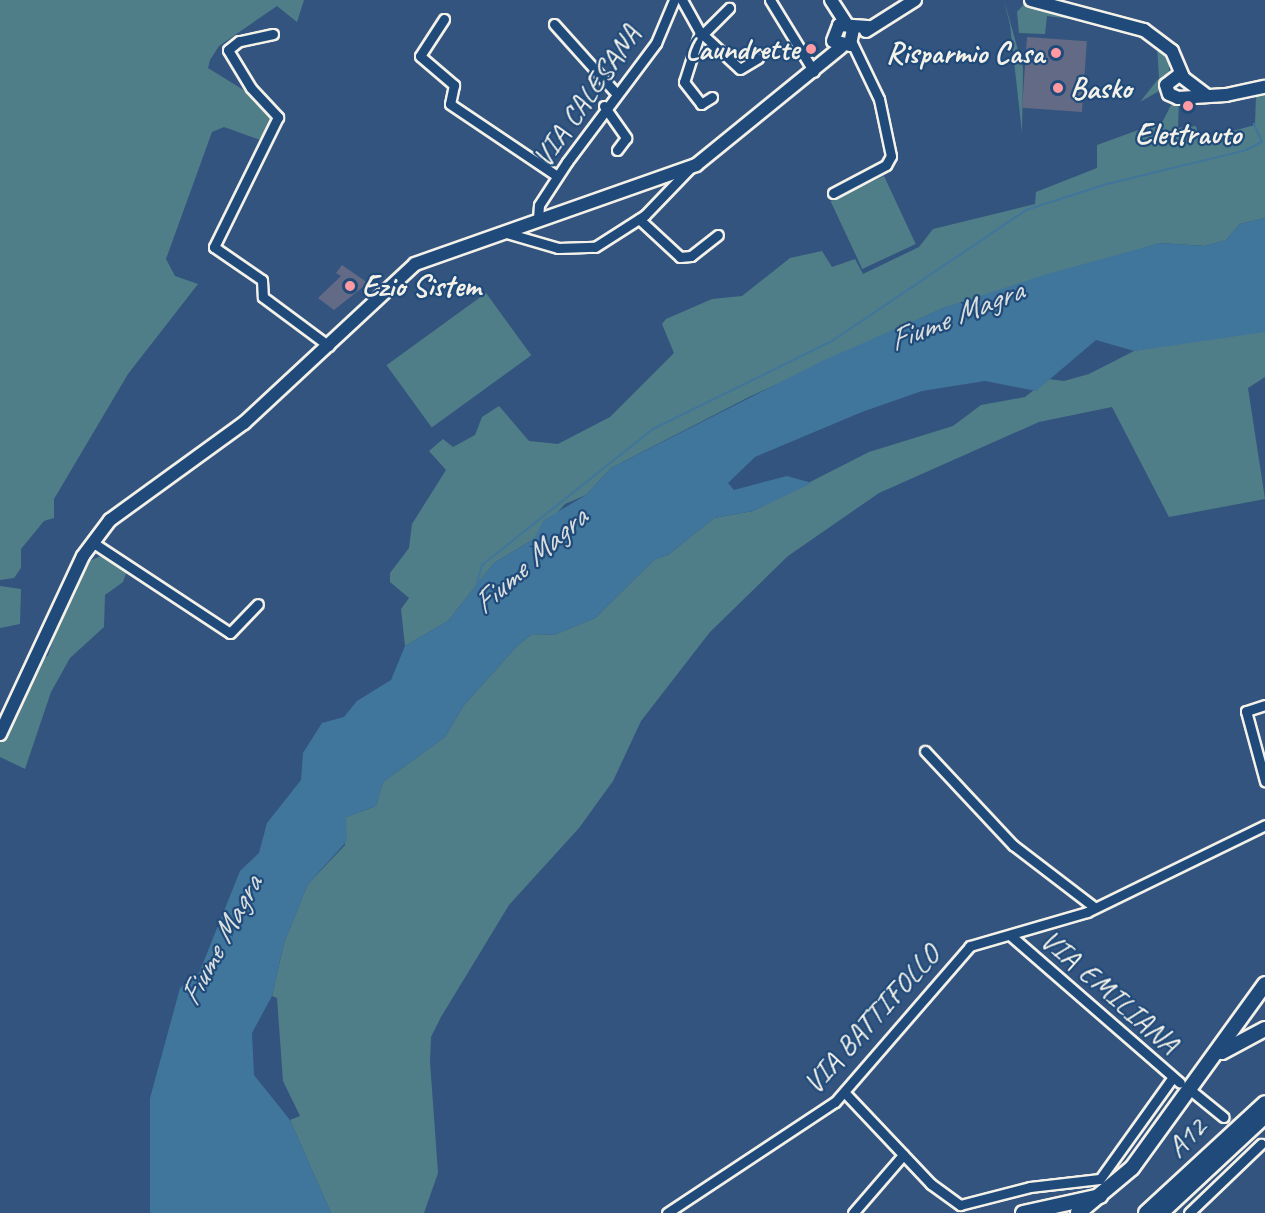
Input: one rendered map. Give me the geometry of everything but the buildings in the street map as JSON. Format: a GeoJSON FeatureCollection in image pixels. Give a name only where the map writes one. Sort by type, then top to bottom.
{"type":"FeatureCollection","features":[{"type":"Feature","properties":{"kind":"highway"},"geometry":{"type":"LineString","coordinates":[[1078,1213],[1132,1168],[1265,984]]}},
{"type":"Feature","properties":{"kind":"highway"},"geometry":{"type":"LineString","coordinates":[[1215,1056],[1265,1029]]}},
{"type":"Feature","properties":{"kind":"highway","name":"A12"},"geometry":{"type":"LineString","coordinates":[[1146,1213],[1265,1103]]}},
{"type":"Feature","properties":{"kind":"highway","name":"A12"},"geometry":{"type":"LineString","coordinates":[[1161,1213],[1265,1116]]}},
{"type":"Feature","properties":{"kind":"highway"},"geometry":{"type":"LineString","coordinates":[[1023,1213],[1100,1196]]}},
{"type":"Feature","properties":{"kind":"main road"},"geometry":{"type":"LineString","coordinates":[[0,734],[92,542],[110,520],[244,423],[415,264],[500,231],[690,168],[814,72],[826,61],[845,36],[872,27],[915,0]]}},
{"type":"Feature","properties":{"kind":"main road"},"geometry":{"type":"LineString","coordinates":[[1031,0],[1129,24],[1165,44],[1181,78],[1181,97]]}},
{"type":"Feature","properties":{"kind":"main road"},"geometry":{"type":"LineString","coordinates":[[833,3],[845,36]]}},
{"type":"Feature","properties":{"kind":"main road"},"geometry":{"type":"LineString","coordinates":[[1181,78],[1206,95]]}},
{"type":"Feature","properties":{"kind":"main road"},"geometry":{"type":"LineString","coordinates":[[1181,78],[1167,92],[1181,97],[1265,87]]}},
{"type":"Feature","properties":{"kind":"street","name":"VIA CALESANA"},"geometry":{"type":"LineString","coordinates":[[538,219],[539,205],[604,106],[647,57],[674,0]]}},
{"type":"Feature","properties":{"kind":"street"},"geometry":{"type":"LineString","coordinates":[[682,0],[702,33],[740,69],[758,58]]}},
{"type":"Feature","properties":{"kind":"street"},"geometry":{"type":"LineString","coordinates":[[770,0],[814,72]]}},
{"type":"Feature","properties":{"kind":"street"},"geometry":{"type":"LineString","coordinates":[[712,97],[701,104],[684,82],[702,33],[729,8]]}},
{"type":"Feature","properties":{"kind":"street"},"geometry":{"type":"LineString","coordinates":[[444,19],[420,56],[454,85],[450,104],[557,176]]}},
{"type":"Feature","properties":{"kind":"street"},"geometry":{"type":"LineString","coordinates":[[554,24],[615,92]]}},
{"type":"Feature","properties":{"kind":"street"},"geometry":{"type":"LineString","coordinates":[[273,34],[239,41],[228,50],[251,88],[278,117],[214,247],[262,279],[263,297],[329,345]]}},
{"type":"Feature","properties":{"kind":"street"},"geometry":{"type":"LineString","coordinates":[[833,193],[886,165],[891,156],[876,88],[845,36]]}},
{"type":"Feature","properties":{"kind":"street"},"geometry":{"type":"LineString","coordinates":[[604,106],[626,138],[617,150]]}},
{"type":"Feature","properties":{"kind":"street"},"geometry":{"type":"LineString","coordinates":[[500,231],[581,251],[639,219],[690,168]]}},
{"type":"Feature","properties":{"kind":"street"},"geometry":{"type":"LineString","coordinates":[[639,219],[680,257],[691,255],[718,235]]}},
{"type":"Feature","properties":{"kind":"street"},"geometry":{"type":"LineString","coordinates":[[92,542],[230,633],[258,604]]}},
{"type":"Feature","properties":{"kind":"street"},"geometry":{"type":"LineString","coordinates":[[1265,705],[1246,711],[1265,781]]}},
{"type":"Feature","properties":{"kind":"street"},"geometry":{"type":"LineString","coordinates":[[925,751],[1013,845],[1094,907]]}},
{"type":"Feature","properties":{"kind":"street","name":"VIA BATTIFOLLO"},"geometry":{"type":"LineString","coordinates":[[667,1213],[739,1170],[844,1093],[942,982],[955,960],[970,946],[1094,907],[1169,876],[1208,849],[1259,833],[1265,825]]}},
{"type":"Feature","properties":{"kind":"street","name":"VIA EMILIANA"},"geometry":{"type":"LineString","coordinates":[[903,1155],[960,1204],[1030,1187],[1089,1184],[1108,1171],[1177,1080],[1010,935]]}},
{"type":"Feature","properties":{"kind":"street"},"geometry":{"type":"LineString","coordinates":[[844,1093],[903,1155],[853,1213]]}},
{"type":"Feature","properties":{"kind":"street"},"geometry":{"type":"LineString","coordinates":[[1194,1093],[1224,1117]]}},
{"type":"Feature","properties":{"kind":"street"},"geometry":{"type":"LineString","coordinates":[[1189,1213],[1261,1144]]}},
{"type":"Feature","properties":{"kind":"green space"},"geometry":{"type":"Polygon","coordinates":[[[0,0],[304,0],[297,22],[277,6],[219,46],[210,60],[208,68],[271,107],[275,114],[266,142],[224,127],[212,132],[166,259],[175,276],[198,284],[128,374],[54,499],[54,518],[44,521],[21,549],[21,568],[14,578],[0,580],[0,0]]]}},
{"type":"Feature","properties":{"kind":"green space"},"geometry":{"type":"Polygon","coordinates":[[[1004,0],[1023,68],[1022,133],[1010,25],[1004,0]]]}},
{"type":"Feature","properties":{"kind":"green space"},"geometry":{"type":"Polygon","coordinates":[[[1025,3],[1071,13],[1071,19],[1047,16],[1045,34],[1019,33],[1017,12],[1025,3]]]}},
{"type":"Feature","properties":{"kind":"green space"},"geometry":{"type":"Polygon","coordinates":[[[1157,46],[1169,62],[1169,73],[1159,91],[1140,102],[1159,78],[1157,46]]]}},
{"type":"Feature","properties":{"kind":"green space"},"geometry":{"type":"Polygon","coordinates":[[[1265,93],[1265,218],[1240,224],[1226,240],[1205,246],[1160,243],[943,308],[749,397],[611,468],[586,495],[565,504],[534,539],[494,563],[448,621],[405,646],[401,609],[409,598],[390,582],[390,573],[409,548],[412,524],[446,470],[429,451],[443,439],[453,447],[475,435],[482,417],[499,406],[529,441],[558,444],[610,417],[674,353],[662,324],[666,319],[712,299],[742,296],[790,258],[822,251],[832,267],[855,259],[863,274],[919,247],[933,229],[1035,204],[1036,192],[1097,168],[1097,145],[1163,121],[1173,101],[1179,99],[1178,128],[1196,126],[1199,140],[1255,125],[1256,95],[1265,93]]]}},
{"type":"Feature","properties":{"kind":"green space"},"geometry":{"type":"Polygon","coordinates":[[[884,176],[916,244],[862,269],[831,201],[884,176]]]}},
{"type":"Feature","properties":{"kind":"green space"},"geometry":{"type":"Polygon","coordinates":[[[486,293],[531,355],[432,428],[386,365],[486,293]]]}},
{"type":"Feature","properties":{"kind":"green space"},"geometry":{"type":"Polygon","coordinates":[[[1238,332],[1265,332],[1265,377],[1248,388],[1265,499],[1169,517],[1112,407],[1039,422],[879,493],[788,556],[710,632],[641,721],[613,781],[579,828],[509,905],[441,1017],[431,1037],[430,1062],[438,1173],[424,1213],[331,1213],[290,1120],[300,1116],[283,1081],[277,998],[272,996],[284,943],[308,884],[345,845],[346,817],[376,806],[383,782],[445,737],[464,705],[517,646],[532,634],[554,635],[595,618],[655,559],[668,555],[714,518],[753,511],[869,452],[953,426],[981,405],[1025,397],[1048,379],[1064,381],[1089,374],[1134,351],[1238,332]]]}},
{"type":"Feature","properties":{"kind":"green space"},"geometry":{"type":"Polygon","coordinates":[[[110,552],[129,565],[123,582],[105,595],[104,627],[70,658],[51,692],[25,769],[0,757],[0,741],[41,658],[48,656],[65,603],[73,599],[74,584],[87,562],[110,552]]]}},
{"type":"Feature","properties":{"kind":"green space"},"geometry":{"type":"Polygon","coordinates":[[[0,586],[21,589],[20,624],[0,628],[0,586]]]}},
{"type":"Feature","properties":{"kind":"water","name":"Fiume Magra"},"geometry":{"type":"Polygon","coordinates":[[[1265,218],[1265,332],[1134,351],[1096,340],[1036,391],[985,381],[922,391],[862,412],[755,457],[728,483],[734,490],[787,476],[812,483],[753,511],[714,518],[668,555],[655,559],[595,618],[554,635],[532,634],[517,646],[464,705],[445,737],[383,782],[376,806],[346,817],[347,841],[308,884],[284,943],[272,996],[252,1033],[254,1075],[290,1120],[331,1213],[150,1213],[150,1098],[180,988],[199,973],[240,871],[259,853],[267,823],[301,780],[303,753],[322,723],[344,717],[357,701],[391,680],[405,646],[448,621],[494,563],[534,539],[544,520],[586,495],[611,468],[822,361],[943,308],[1044,275],[1160,243],[1205,246],[1226,240],[1240,224],[1265,218]]]}},
{"type":"Feature","properties":{"kind":"waterway","name":"Fiume Magra"},"geometry":{"type":"LineString","coordinates":[[475,591],[482,565],[653,429],[832,341],[1026,210],[1107,184],[1246,150],[1262,142],[1254,124]]}},
{"type":"Feature","properties":{"kind":"tunnel"},"geometry":{"type":"LineString","coordinates":[[1224,1117],[1259,1143]]}},
{"type":"Feature","properties":{"kind":"place","name":"Laundrette"},"geometry":{"type":"Point","coordinates":[811,49]}},
{"type":"Feature","properties":{"kind":"place","name":"Risparmio Casa"},"geometry":{"type":"Point","coordinates":[1056,53]}},
{"type":"Feature","properties":{"kind":"place","name":"Basko"},"geometry":{"type":"Point","coordinates":[1058,88]}},
{"type":"Feature","properties":{"kind":"place","name":"Elettrauto"},"geometry":{"type":"Point","coordinates":[1188,106]}},
{"type":"Feature","properties":{"kind":"place","name":"Ezio Sistem"},"geometry":{"type":"Point","coordinates":[350,286]}}]}
